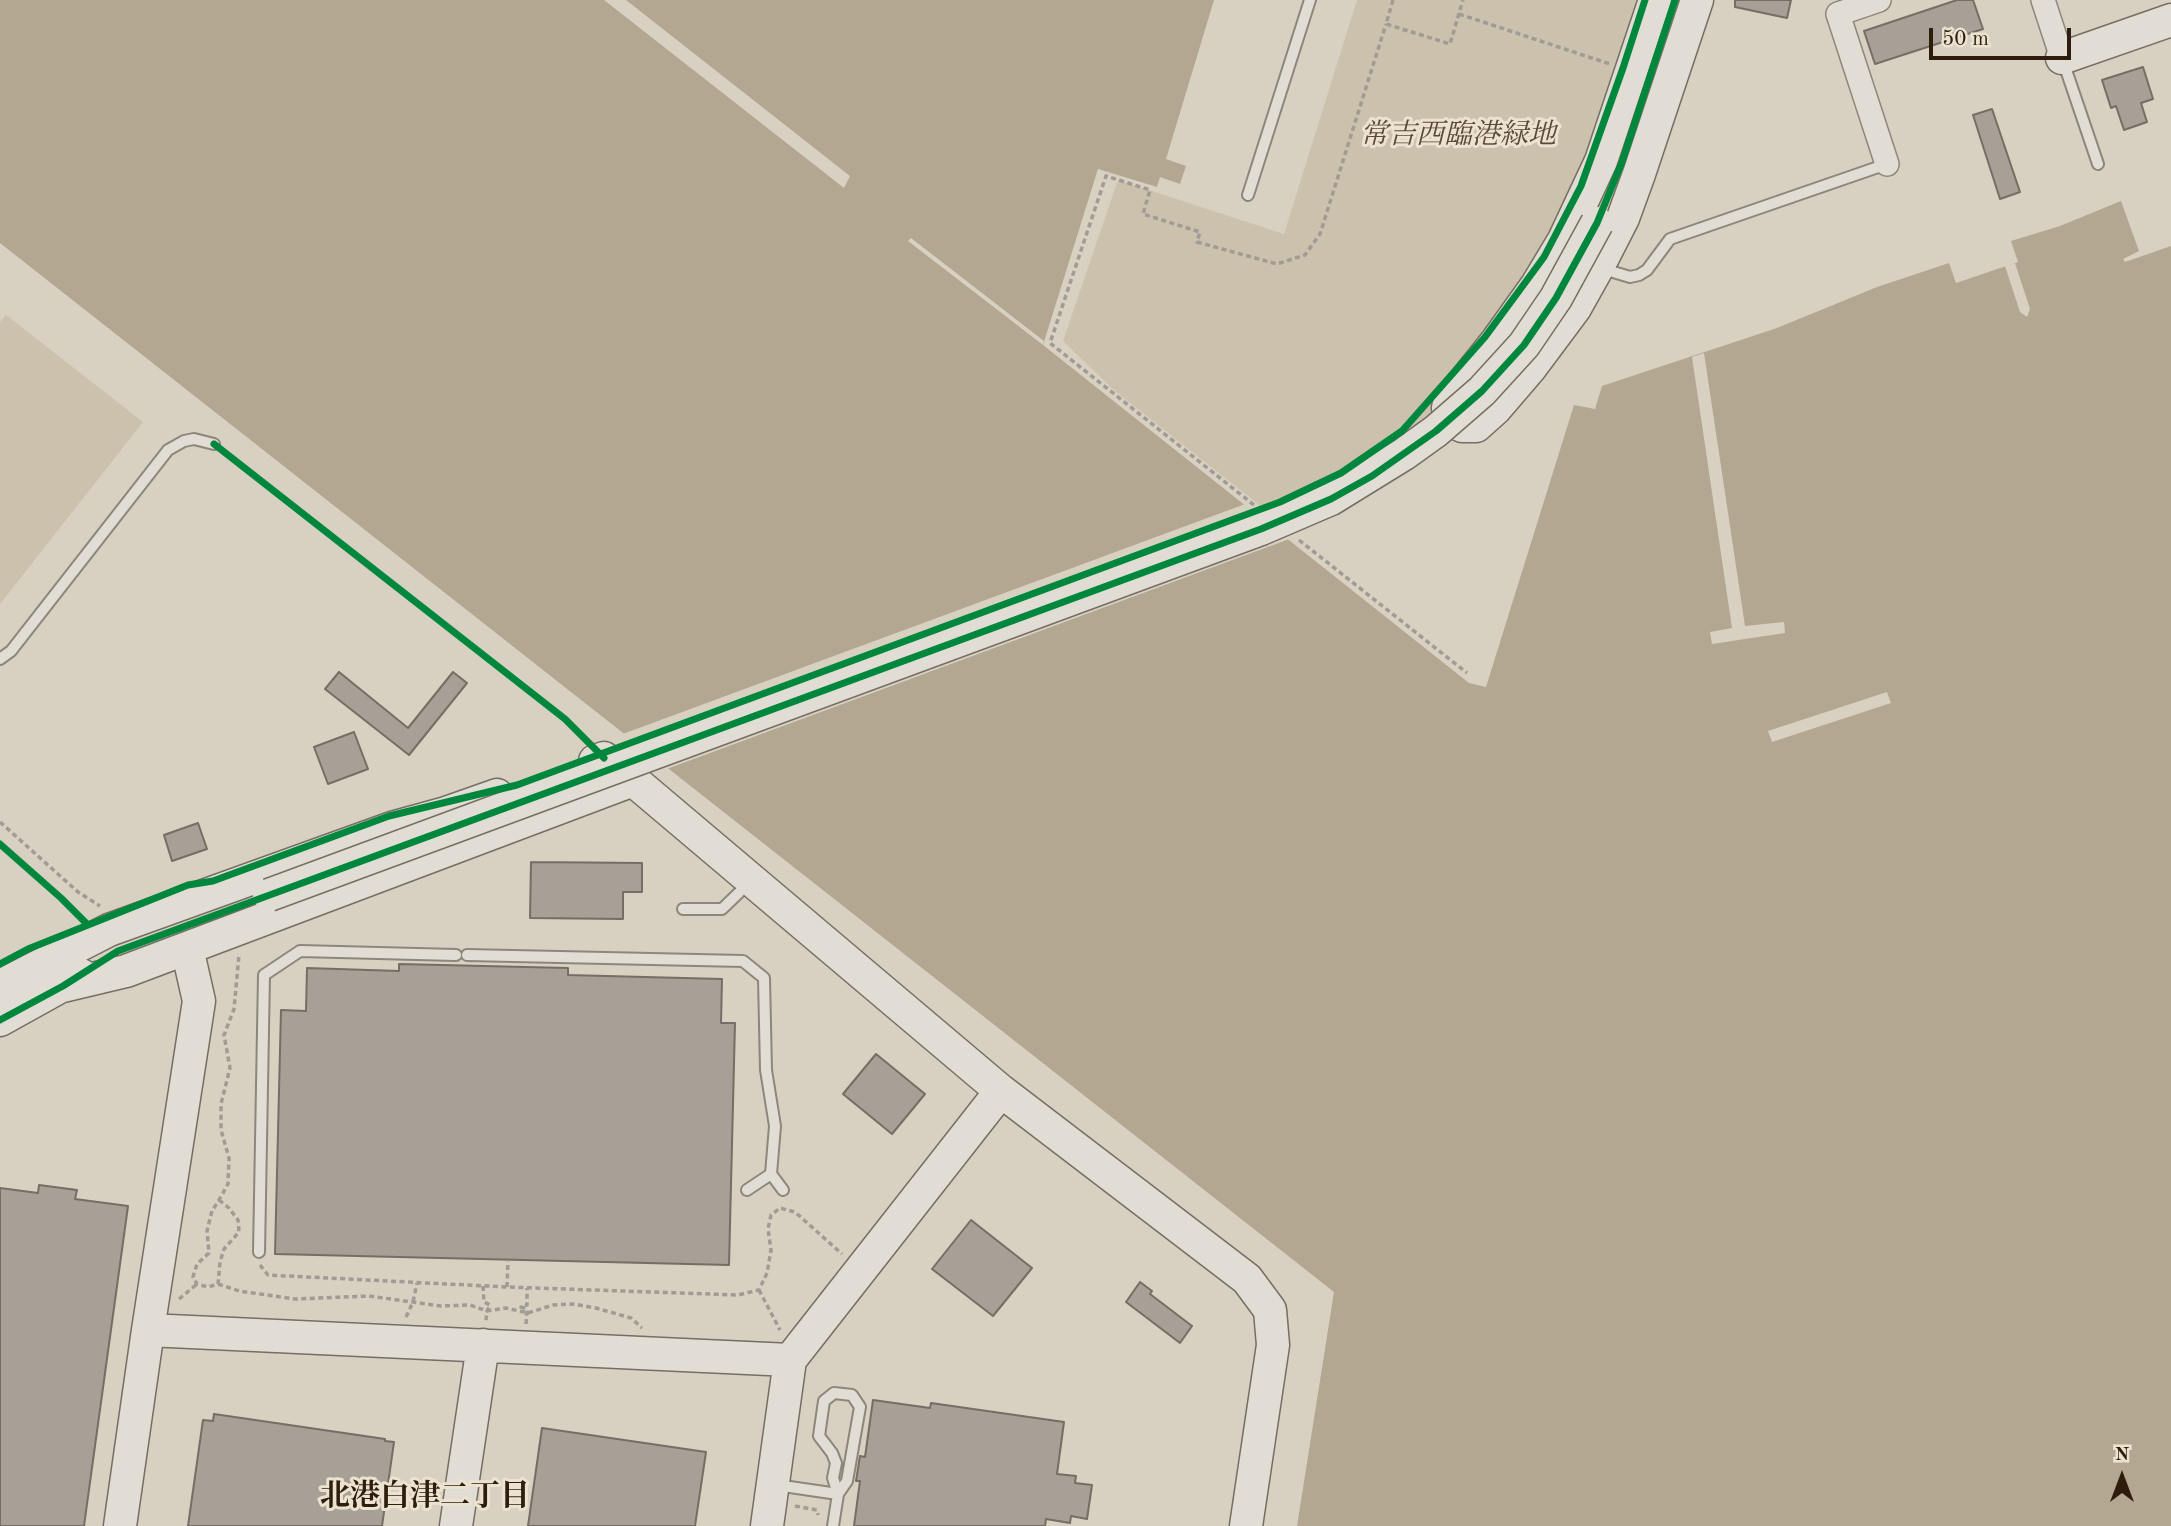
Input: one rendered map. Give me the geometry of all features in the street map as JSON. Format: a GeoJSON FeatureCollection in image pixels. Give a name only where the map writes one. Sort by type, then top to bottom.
{"type":"FeatureCollection","features":[{"type":"Feature","properties":{"kind":"street"},"geometry":{"type":"LineString","coordinates":[[1655,0],[1601,161],[1564,240],[1537,285],[1497,341],[1453,393],[1448,408],[1453,421],[1462,426],[1476,426],[1495,409],[1531,367],[1575,308],[1598,267],[1623,218],[1697,0]]}},
{"type":"Feature","properties":{"kind":"street"},"geometry":{"type":"LineString","coordinates":[[0,986],[58,972],[118,951],[1248,534],[1331,499],[1436,431],[1482,390],[1524,345],[1556,298],[1597,223],[1622,162],[1675,0]]}},
{"type":"Feature","properties":{"kind":"street"},"geometry":{"type":"LineString","coordinates":[[1880,0],[1838,13],[1887,164]]}},
{"type":"Feature","properties":{"kind":"street"},"geometry":{"type":"LineString","coordinates":[[2043,0],[2062,58],[2171,20]]}},
{"type":"Feature","properties":{"kind":"street"},"geometry":{"type":"LineString","coordinates":[[0,1020],[109,930],[392,828],[443,814],[604,758],[1001,1091],[1247,1279],[1270,1310],[1273,1345],[1245,1526]]}},
{"type":"Feature","properties":{"kind":"street"},"geometry":{"type":"LineString","coordinates":[[58,972],[126,971],[633,780]]}},
{"type":"Feature","properties":{"kind":"street"},"geometry":{"type":"LineString","coordinates":[[120,1526],[199,1001],[187,948]]}},
{"type":"Feature","properties":{"kind":"street"},"geometry":{"type":"LineString","coordinates":[[775,1505],[790,1360],[1001,1091]]}},
{"type":"Feature","properties":{"kind":"street"},"geometry":{"type":"LineString","coordinates":[[148,1330],[484,1334],[790,1360]]}},
{"type":"Feature","properties":{"kind":"street"},"geometry":{"type":"LineString","coordinates":[[456,1526],[484,1334]]}},
{"type":"Feature","properties":{"kind":"lane"},"geometry":{"type":"LineString","coordinates":[[1248,195],[1310,0]]}},
{"type":"Feature","properties":{"kind":"lane"},"geometry":{"type":"LineString","coordinates":[[2062,58],[2098,164]]}},
{"type":"Feature","properties":{"kind":"lane"},"geometry":{"type":"LineString","coordinates":[[1598,267],[1630,277],[1639,275],[1647,270],[1670,239],[1887,164]]}},
{"type":"Feature","properties":{"kind":"lane"},"geometry":{"type":"LineString","coordinates":[[0,659],[11,651],[168,450],[184,440],[194,439],[214,444]]}},
{"type":"Feature","properties":{"kind":"lane"},"geometry":{"type":"LineString","coordinates":[[683,909],[722,909],[752,880]]}},
{"type":"Feature","properties":{"kind":"lane"},"geometry":{"type":"LineString","coordinates":[[258,1252],[264,975],[300,951],[743,961],[764,978],[765,1070],[775,1126],[771,1174],[783,1190]]}},
{"type":"Feature","properties":{"kind":"lane"},"geometry":{"type":"LineString","coordinates":[[747,1190],[771,1174]]}},
{"type":"Feature","properties":{"kind":"lane"},"geometry":{"type":"LineString","coordinates":[[833,1526],[838,1494],[847,1480],[860,1407],[852,1395],[834,1393],[824,1401],[819,1436],[836,1463],[833,1478],[838,1494]]}},
{"type":"Feature","properties":{"kind":"lane"},"geometry":{"type":"LineString","coordinates":[[775,1505],[838,1494]]}},
{"type":"Feature","properties":{"kind":"path"},"geometry":{"type":"LineString","coordinates":[[1265,509],[1050,343],[1106,176],[1150,190],[1143,214],[1200,232],[1197,242],[1277,264],[1304,256],[1320,234],[1393,0]]}},
{"type":"Feature","properties":{"kind":"path"},"geometry":{"type":"LineString","coordinates":[[1386,24],[1450,44],[1463,0]]}},
{"type":"Feature","properties":{"kind":"path"},"geometry":{"type":"LineString","coordinates":[[1459,14],[1611,64]]}},
{"type":"Feature","properties":{"kind":"path"},"geometry":{"type":"LineString","coordinates":[[1254,511],[1265,509]]}},
{"type":"Feature","properties":{"kind":"path"},"geometry":{"type":"LineString","coordinates":[[1296,538],[1468,673]]}},
{"type":"Feature","properties":{"kind":"path"},"geometry":{"type":"LineString","coordinates":[[0,822],[78,892],[100,907]]}},
{"type":"Feature","properties":{"kind":"path"},"geometry":{"type":"LineString","coordinates":[[239,952],[233,1009],[225,1035],[230,1068],[221,1104],[221,1130],[229,1158],[228,1185],[212,1211],[207,1231],[209,1253],[197,1264],[193,1277],[197,1284],[208,1287],[218,1284],[239,1291],[295,1299],[369,1296],[441,1306],[470,1306],[487,1311],[506,1308],[528,1313],[573,1304],[631,1318],[643,1329]]}},
{"type":"Feature","properties":{"kind":"path"},"geometry":{"type":"LineString","coordinates":[[218,1284],[220,1262],[225,1249],[239,1232],[238,1220],[219,1200]]}},
{"type":"Feature","properties":{"kind":"path"},"geometry":{"type":"LineString","coordinates":[[759,1290],[771,1250],[768,1228],[771,1215],[780,1208],[796,1212],[843,1255]]}},
{"type":"Feature","properties":{"kind":"path"},"geometry":{"type":"LineString","coordinates":[[258,1252],[259,1264],[268,1275],[527,1288],[738,1294],[759,1290]]}},
{"type":"Feature","properties":{"kind":"path"},"geometry":{"type":"LineString","coordinates":[[507,1287],[508,1260]]}},
{"type":"Feature","properties":{"kind":"path"},"geometry":{"type":"LineString","coordinates":[[405,1318],[413,1302],[417,1283]]}},
{"type":"Feature","properties":{"kind":"path"},"geometry":{"type":"LineString","coordinates":[[177,1300],[197,1284]]}},
{"type":"Feature","properties":{"kind":"path"},"geometry":{"type":"LineString","coordinates":[[484,1286],[484,1302],[491,1304],[487,1311],[484,1334]]}},
{"type":"Feature","properties":{"kind":"path"},"geometry":{"type":"LineString","coordinates":[[526,1324],[527,1309],[521,1307],[527,1305],[527,1288]]}},
{"type":"Feature","properties":{"kind":"path"},"geometry":{"type":"LineString","coordinates":[[759,1290],[780,1329]]}},
{"type":"Feature","properties":{"kind":"path"},"geometry":{"type":"LineString","coordinates":[[775,1505],[817,1510],[818,1515]]}},
{"type":"Feature","properties":{"kind":"green space","name":"常吉西臨港緑地"},"geometry":{"type":"Polygon","coordinates":[[[1357,0],[1651,0],[1545,263],[1440,403],[1411,436],[1345,476],[1267,511],[1115,391],[1063,341],[1118,180],[1284,234],[1357,0]]]}},
{"type":"Feature","properties":{"kind":"green space"},"geometry":{"type":"Polygon","coordinates":[[[6,315],[143,422],[0,604],[0,322],[6,315]]]}},
{"type":"Feature","properties":{"kind":"shaded area"},"geometry":{"type":"Polygon","coordinates":[[[0,0],[1214,0],[1166,159],[1186,166],[1180,184],[1160,177],[1157,187],[1098,169],[1043,345],[1469,683],[1486,687],[1574,405],[1595,409],[1602,386],[1777,328],[1877,287],[1949,263],[1956,283],[2018,262],[2011,241],[2060,226],[2121,201],[2139,251],[2123,259],[2125,262],[2171,246],[2171,1526],[1297,1526],[1334,1292],[0,243],[0,0]]]}},
{"type":"Feature","properties":{"kind":"pier"},"geometry":{"type":"Polygon","coordinates":[[[604,0],[626,0],[850,176],[844,188],[604,0]]]}},
{"type":"Feature","properties":{"kind":"pier"},"geometry":{"type":"Polygon","coordinates":[[[911,238],[1044,341],[1043,345],[908,241],[911,238]]]}},
{"type":"Feature","properties":{"kind":"pier"},"geometry":{"type":"Polygon","coordinates":[[[2015,263],[2030,309],[2027,317],[2020,312],[2005,266],[2015,263]]]}},
{"type":"Feature","properties":{"kind":"pier"},"geometry":{"type":"Polygon","coordinates":[[[1704,353],[1745,626],[1784,622],[1785,633],[1712,644],[1710,632],[1732,628],[1692,357],[1704,353]]]}},
{"type":"Feature","properties":{"kind":"pier"},"geometry":{"type":"Polygon","coordinates":[[[1248,503],[1292,538],[664,770],[620,735],[1248,503]]]}},
{"type":"Feature","properties":{"kind":"pier"},"geometry":{"type":"Polygon","coordinates":[[[1887,692],[1891,703],[1772,742],[1768,731],[1887,692]]]}},
{"type":"Feature","properties":{"kind":"building"},"geometry":{"type":"Polygon","coordinates":[[[1735,0],[1791,0],[1787,18],[1735,7],[1735,0]]]}},
{"type":"Feature","properties":{"kind":"building"},"geometry":{"type":"Polygon","coordinates":[[[1957,0],[1973,0],[1983,29],[1875,64],[1864,31],[1957,0]]]}},
{"type":"Feature","properties":{"kind":"building"},"geometry":{"type":"Polygon","coordinates":[[[2143,67],[2153,99],[2141,103],[2147,122],[2124,130],[2116,106],[2111,108],[2102,80],[2143,67]]]}},
{"type":"Feature","properties":{"kind":"building"},"geometry":{"type":"Polygon","coordinates":[[[1992,109],[2020,192],[2000,199],[1973,115],[1992,109]]]}},
{"type":"Feature","properties":{"kind":"building"},"geometry":{"type":"Polygon","coordinates":[[[339,672],[408,728],[453,672],[467,683],[409,755],[325,689],[339,672]]]}},
{"type":"Feature","properties":{"kind":"building"},"geometry":{"type":"Polygon","coordinates":[[[354,732],[368,769],[328,784],[314,747],[354,732]]]}},
{"type":"Feature","properties":{"kind":"building"},"geometry":{"type":"Polygon","coordinates":[[[198,823],[207,849],[172,861],[164,835],[198,823]]]}},
{"type":"Feature","properties":{"kind":"building"},"geometry":{"type":"Polygon","coordinates":[[[531,862],[642,863],[642,892],[623,892],[623,919],[530,918],[531,862]]]}},
{"type":"Feature","properties":{"kind":"building"},"geometry":{"type":"Polygon","coordinates":[[[399,964],[568,968],[568,975],[722,979],[721,1023],[735,1023],[729,1265],[275,1254],[281,1010],[306,1011],[307,968],[399,971],[399,964]]]}},
{"type":"Feature","properties":{"kind":"building"},"geometry":{"type":"Polygon","coordinates":[[[876,1054],[925,1094],[892,1134],[843,1094],[876,1054]]]}},
{"type":"Feature","properties":{"kind":"building"},"geometry":{"type":"Polygon","coordinates":[[[39,1185],[77,1190],[75,1199],[128,1206],[84,1526],[0,1526],[0,1188],[38,1193],[39,1185]]]}},
{"type":"Feature","properties":{"kind":"building"},"geometry":{"type":"Polygon","coordinates":[[[971,1220],[1032,1268],[993,1316],[932,1269],[971,1220]]]}},
{"type":"Feature","properties":{"kind":"building"},"geometry":{"type":"Polygon","coordinates":[[[1140,1282],[1152,1291],[1150,1294],[1192,1326],[1180,1343],[1126,1302],[1140,1282]]]}},
{"type":"Feature","properties":{"kind":"building"},"geometry":{"type":"Polygon","coordinates":[[[873,1400],[930,1408],[931,1403],[1064,1422],[1057,1474],[1076,1476],[1075,1483],[1092,1485],[1087,1519],[1071,1516],[1070,1523],[1046,1519],[1045,1526],[854,1526],[860,1481],[856,1481],[860,1456],[865,1457],[873,1400]]]}},
{"type":"Feature","properties":{"kind":"building"},"geometry":{"type":"Polygon","coordinates":[[[214,1414],[394,1442],[382,1526],[188,1526],[203,1420],[213,1421],[214,1414]]]}},
{"type":"Feature","properties":{"kind":"building"},"geometry":{"type":"Polygon","coordinates":[[[542,1428],[706,1452],[695,1526],[528,1526],[542,1428]]]}},
{"type":"Feature","properties":{"kind":"cycle path"},"geometry":{"type":"LineString","coordinates":[[0,964],[28,949],[188,885],[213,881],[389,816],[517,785],[1280,502],[1341,473],[1402,431],[1485,337],[1544,257],[1581,186],[1645,0]]}},
{"type":"Feature","properties":{"kind":"cycle path"},"geometry":{"type":"LineString","coordinates":[[0,1020],[63,986],[118,951],[1261,529],[1331,499],[1372,476],[1436,431],[1482,391],[1524,345],[1556,298],[1597,223],[1622,162],[1675,0]]}},
{"type":"Feature","properties":{"kind":"cycle path"},"geometry":{"type":"LineString","coordinates":[[214,444],[565,719],[604,758]]}},
{"type":"Feature","properties":{"kind":"cycle path"},"geometry":{"type":"LineString","coordinates":[[0,844],[87,924]]}},
{"type":"Feature","properties":{"kind":"district","name":"北港白津二丁目"},"geometry":{"type":"Point","coordinates":[425,1497]}}]}
